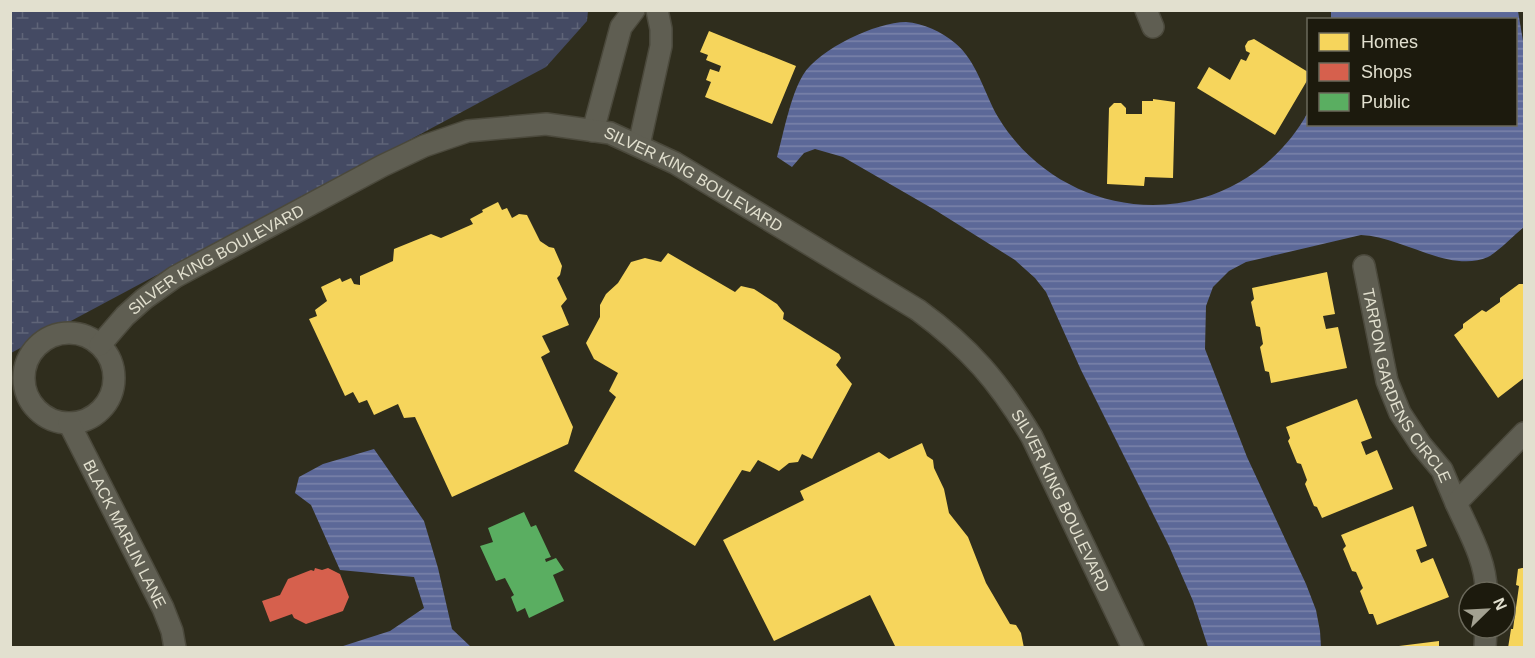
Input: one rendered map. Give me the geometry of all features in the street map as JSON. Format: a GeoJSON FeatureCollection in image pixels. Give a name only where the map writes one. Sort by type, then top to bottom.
{"type":"FeatureCollection","features":[{"type":"Feature","properties":{"kind":"street"},"geometry":{"type":"LineString","coordinates":[[593,131],[621,27],[634,10]]}},
{"type":"Feature","properties":{"kind":"street"},"geometry":{"type":"LineString","coordinates":[[639,145],[661,46],[661,29],[657,10]]}},
{"type":"Feature","properties":{"kind":"street","name":"SILVER KING BOULEVARD"},"geometry":{"type":"LineString","coordinates":[[100,345],[125,316],[175,277],[382,166],[424,146],[468,131],[546,124],[610,133],[675,163],[918,310],[971,354],[992,376],[1013,404],[1032,437],[1133,648]]}},
{"type":"Feature","properties":{"kind":"street","name":"TARPON GARDENS CIRCLE"},"geometry":{"type":"LineString","coordinates":[[1364,266],[1387,381],[1400,413],[1421,445],[1442,470],[1474,542],[1486,580]]}},
{"type":"Feature","properties":{"kind":"street"},"geometry":{"type":"LineString","coordinates":[[73,333],[88,337],[100,345],[109,358],[114,372],[111,395],[98,413],[84,421],[69,423],[55,421],[18,394],[27,362],[34,349],[45,340],[59,334],[73,333]]}},
{"type":"Feature","properties":{"kind":"street","name":"BLACK MARLIN LANE"},"geometry":{"type":"LineString","coordinates":[[69,423],[163,608],[172,631],[175,648]]}},
{"type":"Feature","properties":{"kind":"street","name":"TARPON GARDENS CIRCLE"},"geometry":{"type":"LineString","coordinates":[[1456,502],[1524,433]]}},
{"type":"Feature","properties":{"kind":"green space"},"geometry":{"type":"Polygon","coordinates":[[[11,11],[588,11],[587,21],[546,67],[11,353],[11,11]]]}},
{"type":"Feature","properties":{"kind":"water"},"geometry":{"type":"Polygon","coordinates":[[[1331,11],[1518,11],[1524,47],[1524,227],[1492,255],[1473,261],[1442,258],[1392,241],[1361,235],[1246,262],[1229,271],[1213,287],[1206,306],[1205,349],[1247,457],[1306,584],[1316,610],[1321,647],[1208,647],[1193,601],[1169,546],[1081,370],[1046,292],[1035,278],[1015,260],[843,157],[815,149],[804,153],[792,167],[777,157],[794,94],[803,75],[811,65],[835,47],[864,32],[894,23],[906,22],[926,26],[950,39],[963,50],[975,68],[998,117],[1015,141],[1036,162],[1060,179],[1086,192],[1114,201],[1143,205],[1173,204],[1219,192],[1264,166],[1288,141],[1307,114],[1307,126],[1517,126],[1517,18],[1331,18],[1331,11]]]}},
{"type":"Feature","properties":{"kind":"water"},"geometry":{"type":"Polygon","coordinates":[[[374,449],[424,521],[452,629],[471,647],[340,647],[390,631],[424,608],[414,577],[340,570],[311,505],[295,493],[299,477],[323,464],[374,449]]]}},
{"type":"Feature","properties":{"kind":"building: Homes"},"geometry":{"type":"Polygon","coordinates":[[[709,31],[796,66],[772,124],[705,97],[711,82],[706,80],[710,69],[719,72],[721,66],[706,60],[708,55],[700,52],[709,31]]]}},
{"type":"Feature","properties":{"kind":"building: Homes"},"geometry":{"type":"Polygon","coordinates":[[[1254,39],[1307,71],[1307,81],[1275,135],[1197,88],[1209,67],[1230,80],[1241,59],[1246,61],[1250,53],[1246,51],[1245,46],[1248,41],[1254,39]]]}},
{"type":"Feature","properties":{"kind":"building: Homes"},"geometry":{"type":"Polygon","coordinates":[[[1153,99],[1175,102],[1173,178],[1145,177],[1144,186],[1107,184],[1109,108],[1114,103],[1121,103],[1126,108],[1126,114],[1142,114],[1142,101],[1153,101],[1153,99]]]}},
{"type":"Feature","properties":{"kind":"building: Homes"},"geometry":{"type":"Polygon","coordinates":[[[498,202],[502,210],[507,208],[512,218],[519,214],[527,215],[540,241],[554,248],[562,266],[557,278],[567,299],[561,306],[569,325],[542,336],[550,352],[541,357],[573,427],[568,444],[452,497],[415,417],[404,418],[398,404],[374,415],[367,400],[359,403],[353,392],[345,396],[309,319],[317,316],[315,310],[327,301],[321,287],[340,278],[342,282],[351,278],[354,284],[360,285],[360,276],[393,261],[394,249],[431,234],[441,238],[473,224],[470,219],[498,202]]]}},
{"type":"Feature","properties":{"kind":"building: Homes"},"geometry":{"type":"Polygon","coordinates":[[[668,253],[735,292],[741,286],[754,289],[777,304],[784,313],[783,319],[839,354],[841,358],[836,365],[852,384],[812,459],[802,454],[798,462],[789,463],[779,471],[758,460],[750,472],[742,470],[695,546],[574,471],[616,397],[609,391],[618,373],[594,359],[586,343],[600,317],[600,305],[631,262],[645,258],[661,262],[668,253]]]}},
{"type":"Feature","properties":{"kind":"building: Homes"},"geometry":{"type":"Polygon","coordinates":[[[1327,272],[1335,314],[1323,316],[1326,329],[1338,327],[1347,368],[1271,383],[1269,372],[1265,371],[1260,347],[1263,344],[1260,327],[1256,326],[1251,302],[1254,299],[1252,288],[1327,272]]]}},
{"type":"Feature","properties":{"kind":"building: Homes"},"geometry":{"type":"Polygon","coordinates":[[[1519,284],[1524,284],[1524,378],[1498,398],[1454,335],[1463,328],[1463,324],[1482,310],[1486,312],[1500,302],[1500,298],[1519,284]]]}},
{"type":"Feature","properties":{"kind":"building: Homes"},"geometry":{"type":"Polygon","coordinates":[[[1357,399],[1372,438],[1361,442],[1366,455],[1377,450],[1393,489],[1322,518],[1305,484],[1307,480],[1288,441],[1290,438],[1286,427],[1357,399]]]}},
{"type":"Feature","properties":{"kind":"building: Homes"},"geometry":{"type":"Polygon","coordinates":[[[922,443],[927,456],[933,460],[934,468],[944,489],[949,513],[968,537],[986,583],[1010,624],[1016,625],[1021,633],[1024,648],[896,648],[870,595],[774,641],[723,540],[804,500],[800,491],[879,452],[889,459],[922,443]]]}},
{"type":"Feature","properties":{"kind":"building: Homes"},"geometry":{"type":"Polygon","coordinates":[[[1413,506],[1427,546],[1416,550],[1421,563],[1433,558],[1449,597],[1377,625],[1373,614],[1369,614],[1360,591],[1363,588],[1356,572],[1352,571],[1343,549],[1346,546],[1341,535],[1413,506]]]}},
{"type":"Feature","properties":{"kind":"building: Homes"},"geometry":{"type":"Polygon","coordinates":[[[1524,568],[1524,648],[1508,648],[1509,640],[1517,640],[1518,569],[1524,568]]]}},
{"type":"Feature","properties":{"kind":"building: Homes"},"geometry":{"type":"Polygon","coordinates":[[[1439,641],[1439,648],[1399,648],[1399,646],[1439,641]]]}},
{"type":"Feature","properties":{"kind":"building: Shops"},"geometry":{"type":"Polygon","coordinates":[[[315,568],[322,570],[328,568],[340,574],[349,597],[343,611],[306,624],[294,618],[292,614],[270,622],[262,601],[280,595],[288,579],[311,570],[314,571],[315,568]]]}},
{"type":"Feature","properties":{"kind":"building: Public"},"geometry":{"type":"Polygon","coordinates":[[[524,512],[531,527],[536,525],[551,557],[545,559],[546,562],[556,558],[564,570],[553,575],[564,601],[529,618],[525,608],[517,612],[511,597],[514,595],[505,578],[496,581],[480,546],[493,542],[488,528],[524,512]]]}}]}
